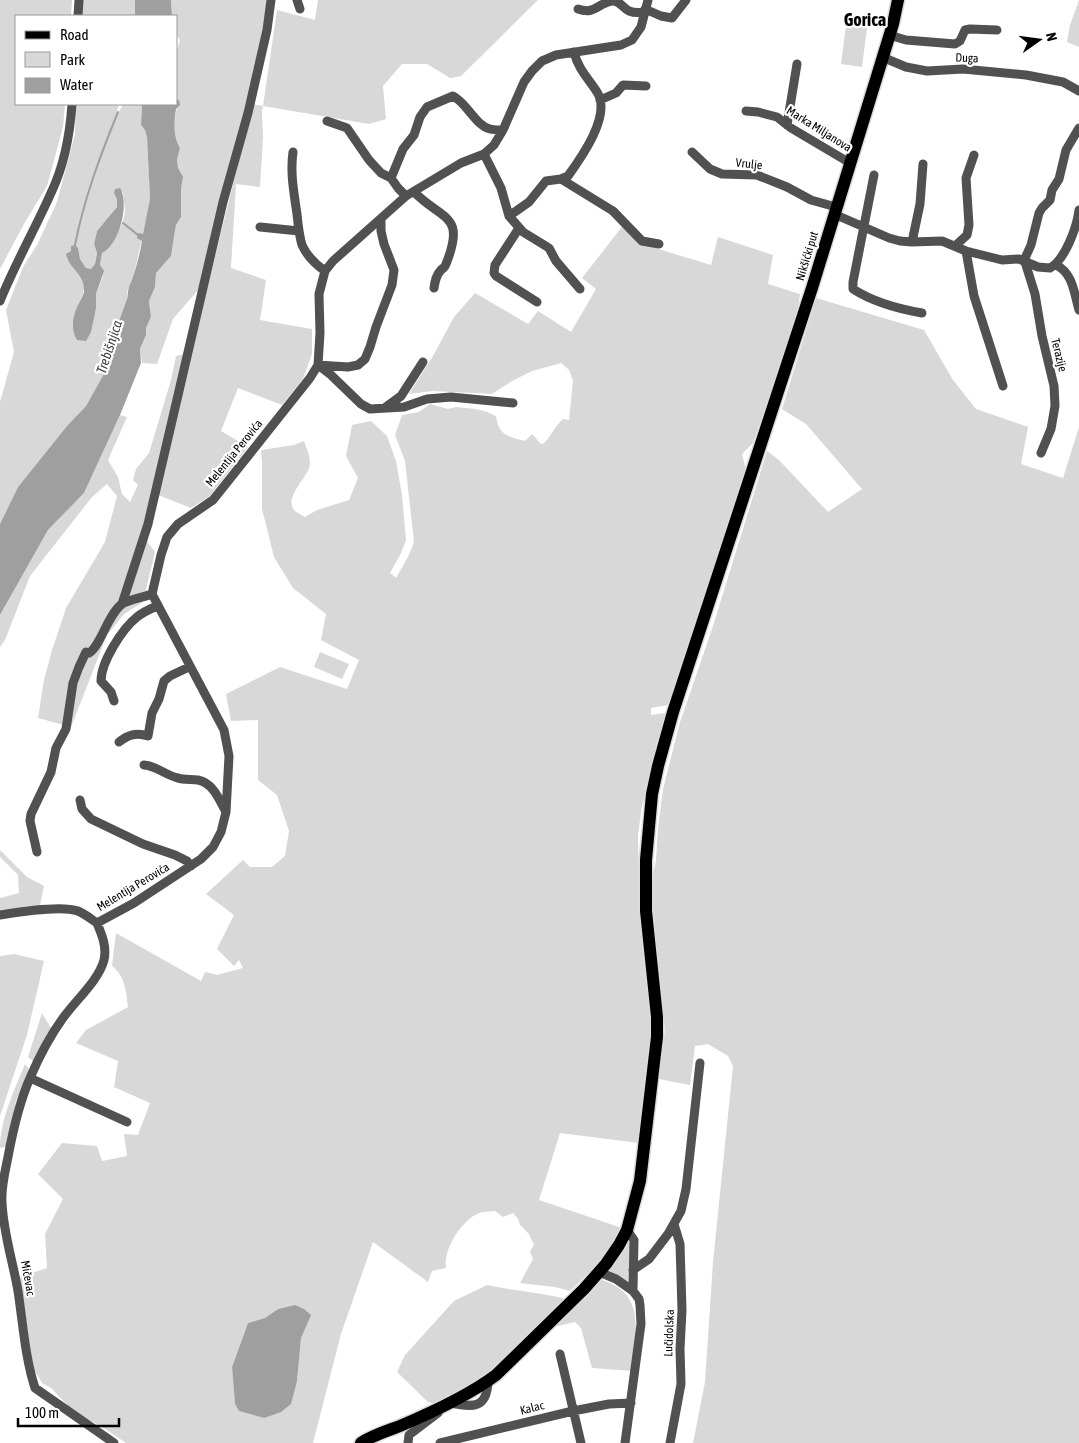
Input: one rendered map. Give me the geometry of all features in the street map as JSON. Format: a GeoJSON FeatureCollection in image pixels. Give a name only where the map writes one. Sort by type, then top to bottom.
{"type":"FeatureCollection","features":[{"type":"Feature","properties":{"kind":"main road","name":"Nikšićki put"},"geometry":{"type":"LineString","coordinates":[[361,1443],[376,1434],[399,1426],[446,1404],[488,1381],[509,1364],[599,1272],[619,1245],[627,1230],[640,1180],[656,1037],[657,1017],[645,895],[647,840],[652,794],[658,766],[812,288],[898,0]]}},
{"type":"Feature","properties":{"kind":"street"},"geometry":{"type":"LineString","coordinates":[[78,0],[78,15]]}},
{"type":"Feature","properties":{"kind":"street"},"geometry":{"type":"LineString","coordinates":[[37,852],[30,820],[31,814],[51,772],[56,748],[66,730],[73,684],[78,666],[86,652],[93,651],[102,631],[122,604],[148,524],[223,202],[248,112],[267,30],[271,0]]}},
{"type":"Feature","properties":{"kind":"street"},"geometry":{"type":"LineString","coordinates":[[296,0],[300,9]]}},
{"type":"Feature","properties":{"kind":"street"},"geometry":{"type":"LineString","coordinates":[[646,7],[661,16],[672,18],[686,0]]}},
{"type":"Feature","properties":{"kind":"street"},"geometry":{"type":"LineString","coordinates":[[578,9],[585,11],[593,10],[610,1],[616,1],[628,11],[634,13],[646,7]]}},
{"type":"Feature","properties":{"kind":"street"},"geometry":{"type":"LineString","coordinates":[[318,365],[320,333],[319,294],[325,271],[333,260],[410,194],[461,163],[484,154],[494,145],[503,130],[524,82],[542,61],[556,55],[621,45],[632,40],[641,27],[646,7]]}},
{"type":"Feature","properties":{"kind":"street"},"geometry":{"type":"LineString","coordinates":[[889,35],[906,40],[955,44],[960,41],[965,30],[997,30]]}},
{"type":"Feature","properties":{"kind":"street"},"geometry":{"type":"LineString","coordinates":[[509,216],[529,202],[546,181],[561,180],[568,176],[594,134],[601,104],[598,94],[581,72],[574,52]]}},
{"type":"Feature","properties":{"kind":"street","name":"Duga"},"geometry":{"type":"LineString","coordinates":[[882,57],[906,67],[927,70],[980,70],[1026,75],[1063,82],[1079,91]]}},
{"type":"Feature","properties":{"kind":"street"},"geometry":{"type":"LineString","coordinates":[[787,125],[797,64]]}},
{"type":"Feature","properties":{"kind":"street"},"geometry":{"type":"LineString","coordinates":[[600,100],[616,93],[623,85],[646,86]]}},
{"type":"Feature","properties":{"kind":"street"},"geometry":{"type":"LineString","coordinates":[[391,178],[403,149],[414,135],[420,117],[427,107],[437,102],[453,96],[479,122],[489,129],[503,130]]}},
{"type":"Feature","properties":{"kind":"street"},"geometry":{"type":"LineString","coordinates":[[0,300],[52,192],[69,132],[72,105]]}},
{"type":"Feature","properties":{"kind":"street","name":"Marka Miljanova"},"geometry":{"type":"LineString","coordinates":[[746,111],[758,112],[777,118],[850,163]]}},
{"type":"Feature","properties":{"kind":"street"},"geometry":{"type":"LineString","coordinates":[[327,121],[347,128],[369,160],[381,172],[391,178],[398,188],[445,216],[451,222],[455,232],[446,266],[436,277],[434,288]]}},
{"type":"Feature","properties":{"kind":"street"},"geometry":{"type":"LineString","coordinates":[[1025,262],[1032,245],[1039,213],[1050,200],[1052,190],[1059,179],[1066,150],[1079,128]]}},
{"type":"Feature","properties":{"kind":"street"},"geometry":{"type":"LineString","coordinates":[[293,152],[291,168],[299,231],[303,246],[310,258],[325,271]]}},
{"type":"Feature","properties":{"kind":"street","name":"Vrulje"},"geometry":{"type":"LineString","coordinates":[[692,152],[710,169],[722,174],[757,175],[787,186],[835,211]]}},
{"type":"Feature","properties":{"kind":"street"},"geometry":{"type":"LineString","coordinates":[[484,154],[501,188],[509,216],[519,228],[549,248],[556,261],[580,289]]}},
{"type":"Feature","properties":{"kind":"street"},"geometry":{"type":"LineString","coordinates":[[955,246],[967,234],[969,225],[966,178],[974,155]]}},
{"type":"Feature","properties":{"kind":"street"},"geometry":{"type":"LineString","coordinates":[[912,242],[920,204],[923,164]]}},
{"type":"Feature","properties":{"kind":"street"},"geometry":{"type":"LineString","coordinates":[[874,175],[853,289],[861,294],[891,305],[922,313]]}},
{"type":"Feature","properties":{"kind":"street"},"geometry":{"type":"LineString","coordinates":[[561,180],[613,211],[642,240],[659,244]]}},
{"type":"Feature","properties":{"kind":"street"},"geometry":{"type":"LineString","coordinates":[[835,211],[889,238],[912,242],[942,242],[966,251],[1002,260],[1018,259],[1050,268],[1056,265],[1066,249],[1079,210]]}},
{"type":"Feature","properties":{"kind":"street"},"geometry":{"type":"LineString","coordinates":[[318,365],[358,366],[365,359],[392,285],[394,270],[384,244],[381,219]]}},
{"type":"Feature","properties":{"kind":"street"},"geometry":{"type":"LineString","coordinates":[[260,227],[299,231]]}},
{"type":"Feature","properties":{"kind":"street"},"geometry":{"type":"LineString","coordinates":[[519,228],[495,265],[494,273],[536,302]]}},
{"type":"Feature","properties":{"kind":"street"},"geometry":{"type":"LineString","coordinates":[[966,251],[974,296],[1003,386]]}},
{"type":"Feature","properties":{"kind":"street","name":"Terazije"},"geometry":{"type":"LineString","coordinates":[[1025,262],[1035,294],[1042,336],[1054,386],[1056,406],[1051,429],[1041,453]]}},
{"type":"Feature","properties":{"kind":"street"},"geometry":{"type":"LineString","coordinates":[[1056,265],[1063,268],[1069,277],[1075,290],[1079,310]]}},
{"type":"Feature","properties":{"kind":"street"},"geometry":{"type":"LineString","coordinates":[[386,407],[401,396],[423,362]]}},
{"type":"Feature","properties":{"kind":"street"},"geometry":{"type":"LineString","coordinates":[[318,365],[331,375],[360,404],[370,409],[404,407],[427,399],[451,397],[512,404]]}},
{"type":"Feature","properties":{"kind":"street","name":"Melentija Perovića"},"geometry":{"type":"LineString","coordinates":[[0,915],[39,910],[77,910],[98,923],[134,903],[191,866],[213,847],[221,832],[226,812],[229,756],[224,730],[152,594],[167,537],[178,524],[213,500],[294,401],[318,365]]}},
{"type":"Feature","properties":{"kind":"street"},"geometry":{"type":"LineString","coordinates":[[122,604],[152,594]]}},
{"type":"Feature","properties":{"kind":"street"},"geometry":{"type":"LineString","coordinates":[[114,701],[111,692],[101,680],[101,672],[127,627],[136,617],[157,606]]}},
{"type":"Feature","properties":{"kind":"street"},"geometry":{"type":"LineString","coordinates":[[119,742],[138,733],[148,736],[152,713],[164,682],[170,676],[189,667]]}},
{"type":"Feature","properties":{"kind":"street"},"geometry":{"type":"LineString","coordinates":[[144,765],[154,766],[178,779],[200,781],[208,784],[217,795],[226,812]]}},
{"type":"Feature","properties":{"kind":"street","name":"Melentija Perovića"},"geometry":{"type":"LineString","coordinates":[[80,800],[82,809],[91,819],[143,844],[175,855],[187,861],[191,866]]}},
{"type":"Feature","properties":{"kind":"street","name":"Mičevac"},"geometry":{"type":"LineString","coordinates":[[98,923],[103,936],[104,961],[98,973],[62,1018],[30,1078],[14,1129],[1,1190],[5,1227],[15,1270],[30,1373],[35,1388],[114,1443]]}},
{"type":"Feature","properties":{"kind":"street"},"geometry":{"type":"LineString","coordinates":[[633,1270],[649,1259],[681,1211],[686,1189],[700,1063]]}},
{"type":"Feature","properties":{"kind":"street"},"geometry":{"type":"LineString","coordinates":[[30,1078],[127,1122]]}},
{"type":"Feature","properties":{"kind":"street","name":"Lučidolska"},"geometry":{"type":"LineString","coordinates":[[670,1443],[681,1384],[682,1310],[680,1244],[674,1224]]}},
{"type":"Feature","properties":{"kind":"street"},"geometry":{"type":"LineString","coordinates":[[627,1230],[634,1240],[633,1291]]}},
{"type":"Feature","properties":{"kind":"street"},"geometry":{"type":"LineString","coordinates":[[599,1272],[616,1279],[633,1291],[639,1299],[640,1305],[642,1324],[625,1443]]}},
{"type":"Feature","properties":{"kind":"street"},"geometry":{"type":"LineString","coordinates":[[560,1354],[581,1443]]}},
{"type":"Feature","properties":{"kind":"street","name":"Kalac"},"geometry":{"type":"LineString","coordinates":[[440,1443],[573,1411],[609,1404],[631,1403]]}},
{"type":"Feature","properties":{"kind":"street"},"geometry":{"type":"LineString","coordinates":[[408,1443],[409,1435],[438,1413],[446,1404]]}},
{"type":"Feature","properties":{"kind":"green space"},"geometry":{"type":"Polygon","coordinates":[[[0,0],[72,0],[71,15],[15,15],[15,105],[65,105],[63,127],[47,186],[0,269],[0,0]]]}},
{"type":"Feature","properties":{"kind":"green space"},"geometry":{"type":"Polygon","coordinates":[[[83,0],[135,0],[135,15],[82,15],[83,0]]]}},
{"type":"Feature","properties":{"kind":"green space"},"geometry":{"type":"Polygon","coordinates":[[[171,0],[271,0],[205,282],[173,319],[157,364],[142,363],[140,349],[151,317],[149,301],[155,287],[156,273],[171,256],[176,225],[181,217],[183,178],[178,168],[177,160],[180,148],[177,143],[175,125],[179,100],[178,47],[180,40],[178,38],[178,15],[172,15],[171,0]]]}},
{"type":"Feature","properties":{"kind":"green space"},"geometry":{"type":"Polygon","coordinates":[[[318,0],[538,0],[461,76],[450,78],[427,64],[402,64],[383,86],[386,119],[369,124],[263,106],[277,10],[315,20],[318,0]]]}},
{"type":"Feature","properties":{"kind":"green space"},"geometry":{"type":"Polygon","coordinates":[[[1079,0],[1079,47],[1067,42],[1070,25],[1079,0]]]}},
{"type":"Feature","properties":{"kind":"green space"},"geometry":{"type":"Polygon","coordinates":[[[846,25],[867,28],[862,67],[841,64],[846,25]]]}},
{"type":"Feature","properties":{"kind":"green space"},"geometry":{"type":"Polygon","coordinates":[[[253,104],[263,106],[260,187],[236,184],[231,268],[266,280],[260,320],[312,329],[312,354],[303,379],[282,405],[238,388],[221,431],[248,447],[209,497],[191,508],[158,495],[146,540],[155,552],[143,602],[124,614],[107,635],[71,727],[38,718],[44,680],[66,608],[105,542],[117,496],[107,484],[92,497],[30,576],[5,640],[0,647],[0,615],[48,530],[84,493],[120,415],[127,417],[108,460],[118,477],[122,494],[130,502],[138,485],[133,480],[136,469],[149,453],[171,380],[176,356],[191,353],[253,104]]]}},
{"type":"Feature","properties":{"kind":"green space"},"geometry":{"type":"Polygon","coordinates":[[[76,105],[119,105],[117,111],[119,112],[122,105],[142,105],[141,125],[147,137],[150,199],[133,279],[127,291],[128,296],[118,324],[119,329],[113,338],[113,351],[105,372],[86,406],[67,426],[18,487],[0,524],[0,402],[14,352],[6,310],[23,267],[37,245],[57,202],[75,134],[76,105]],[[123,192],[117,199],[117,207],[97,231],[94,244],[97,253],[95,264],[91,270],[86,268],[80,259],[78,248],[67,254],[69,262],[83,281],[83,295],[78,305],[96,308],[96,294],[103,276],[100,265],[102,253],[113,241],[125,212],[123,192]]]}},
{"type":"Feature","properties":{"kind":"green space"},"geometry":{"type":"Polygon","coordinates":[[[625,223],[652,247],[711,265],[718,237],[773,255],[768,284],[800,294],[797,317],[753,443],[742,454],[746,470],[669,705],[651,708],[651,715],[666,713],[642,806],[638,835],[639,881],[652,1022],[639,1143],[560,1133],[539,1200],[622,1228],[599,1262],[570,1291],[555,1287],[520,1283],[533,1259],[530,1251],[534,1245],[529,1234],[520,1225],[513,1213],[503,1217],[495,1211],[479,1213],[466,1222],[460,1228],[451,1244],[446,1260],[446,1268],[432,1271],[428,1282],[373,1242],[341,1334],[313,1443],[126,1443],[72,1410],[51,1388],[42,1383],[35,1371],[31,1354],[20,1277],[47,1268],[45,1234],[63,1199],[38,1174],[62,1143],[97,1146],[102,1161],[127,1156],[124,1134],[138,1135],[150,1103],[114,1087],[118,1061],[76,1043],[86,1030],[128,1007],[122,979],[112,966],[116,933],[201,981],[205,972],[217,975],[243,968],[239,960],[234,966],[217,949],[234,915],[206,894],[243,860],[250,867],[272,867],[285,856],[289,831],[277,795],[258,780],[258,720],[231,721],[226,694],[280,667],[347,689],[359,660],[321,640],[326,614],[293,588],[274,557],[262,509],[261,450],[294,445],[304,441],[309,454],[310,465],[293,495],[292,506],[295,511],[305,517],[317,510],[349,500],[358,478],[346,456],[352,425],[371,421],[387,436],[396,461],[402,495],[406,540],[390,573],[396,578],[414,542],[405,461],[395,435],[402,415],[419,412],[430,404],[448,409],[456,407],[476,409],[496,416],[499,427],[505,434],[525,441],[532,434],[543,444],[563,419],[569,420],[573,381],[569,370],[561,363],[532,371],[492,394],[433,391],[409,394],[433,356],[454,317],[475,293],[528,324],[538,311],[571,332],[596,289],[582,278],[625,223]],[[295,1305],[278,1309],[265,1318],[248,1323],[232,1367],[235,1404],[239,1411],[264,1418],[297,1381],[301,1338],[295,1305]]]}},
{"type":"Feature","properties":{"kind":"green space"},"geometry":{"type":"Polygon","coordinates":[[[816,298],[924,330],[953,380],[976,409],[1028,427],[1021,464],[1063,478],[1079,427],[1079,1443],[693,1443],[705,1382],[713,1262],[733,1066],[728,1056],[708,1044],[695,1046],[690,1085],[659,1079],[665,1030],[652,915],[652,879],[656,860],[663,789],[680,722],[712,629],[767,451],[779,460],[828,512],[862,489],[806,424],[782,409],[816,298]]]}},
{"type":"Feature","properties":{"kind":"green space"},"geometry":{"type":"Polygon","coordinates":[[[320,652],[349,664],[342,679],[314,667],[320,652]]]}},
{"type":"Feature","properties":{"kind":"green space"},"geometry":{"type":"Polygon","coordinates":[[[0,850],[27,877],[44,886],[39,910],[0,915],[0,898],[19,893],[18,875],[0,857],[0,850]]]}},
{"type":"Feature","properties":{"kind":"green space"},"geometry":{"type":"Polygon","coordinates":[[[14,954],[44,961],[27,1035],[0,1116],[0,956],[14,954]]]}},
{"type":"Feature","properties":{"kind":"green space"},"geometry":{"type":"Polygon","coordinates":[[[42,1013],[51,1028],[33,1061],[28,1057],[42,1013]]]}},
{"type":"Feature","properties":{"kind":"green space"},"geometry":{"type":"Polygon","coordinates":[[[25,1064],[30,1070],[16,1101],[6,1147],[0,1148],[5,1116],[25,1064]]]}},
{"type":"Feature","properties":{"kind":"green space"},"geometry":{"type":"Polygon","coordinates":[[[626,1240],[629,1240],[631,1243],[629,1283],[606,1272],[626,1240]]]}},
{"type":"Feature","properties":{"kind":"green space"},"geometry":{"type":"Polygon","coordinates":[[[598,1279],[614,1285],[625,1293],[632,1303],[636,1328],[632,1371],[592,1368],[581,1328],[575,1322],[558,1326],[554,1322],[598,1279]]]}},
{"type":"Feature","properties":{"kind":"green space"},"geometry":{"type":"Polygon","coordinates":[[[487,1285],[566,1299],[479,1383],[435,1404],[428,1402],[397,1372],[405,1355],[454,1301],[487,1285]]]}},
{"type":"Feature","properties":{"kind":"water"},"geometry":{"type":"Polygon","coordinates":[[[135,0],[171,0],[172,15],[135,15],[135,0]]]}},
{"type":"Feature","properties":{"kind":"water"},"geometry":{"type":"Polygon","coordinates":[[[179,100],[180,105],[176,109],[175,134],[180,148],[177,160],[178,168],[183,177],[181,217],[176,225],[171,256],[156,273],[155,287],[149,301],[151,317],[140,349],[141,363],[120,415],[84,493],[48,530],[0,615],[0,524],[18,487],[67,426],[86,406],[105,372],[113,351],[113,338],[119,329],[118,324],[128,296],[142,241],[137,238],[138,233],[143,234],[150,199],[147,137],[141,125],[142,105],[178,105],[179,100]]]}},
{"type":"Feature","properties":{"kind":"water"},"geometry":{"type":"Polygon","coordinates":[[[120,188],[124,204],[121,224],[113,242],[102,253],[100,265],[104,271],[96,294],[96,308],[91,332],[86,341],[77,340],[73,321],[84,293],[84,286],[66,254],[71,251],[71,246],[75,245],[78,248],[80,259],[86,268],[91,269],[95,264],[97,253],[94,244],[97,231],[117,207],[117,199],[114,193],[115,189],[120,188]]]}},
{"type":"Feature","properties":{"kind":"water"},"geometry":{"type":"Polygon","coordinates":[[[295,1305],[311,1315],[301,1338],[297,1381],[291,1404],[281,1412],[264,1418],[239,1411],[235,1404],[232,1367],[248,1323],[265,1318],[278,1309],[295,1305]]]}},
{"type":"Feature","properties":{"kind":"waterway"},"geometry":{"type":"LineString","coordinates":[[75,245],[93,178],[118,112]]}},
{"type":"Feature","properties":{"kind":"waterway"},"geometry":{"type":"LineString","coordinates":[[123,223],[138,235]]}},
{"type":"Feature","properties":{"kind":"district","name":"Gorica"},"geometry":{"type":"Point","coordinates":[865,19]}},
{"type":"Feature","properties":{"kind":"water label","name":"Trebišnjica"},"geometry":{"type":"Point","coordinates":[109,347]}}]}
